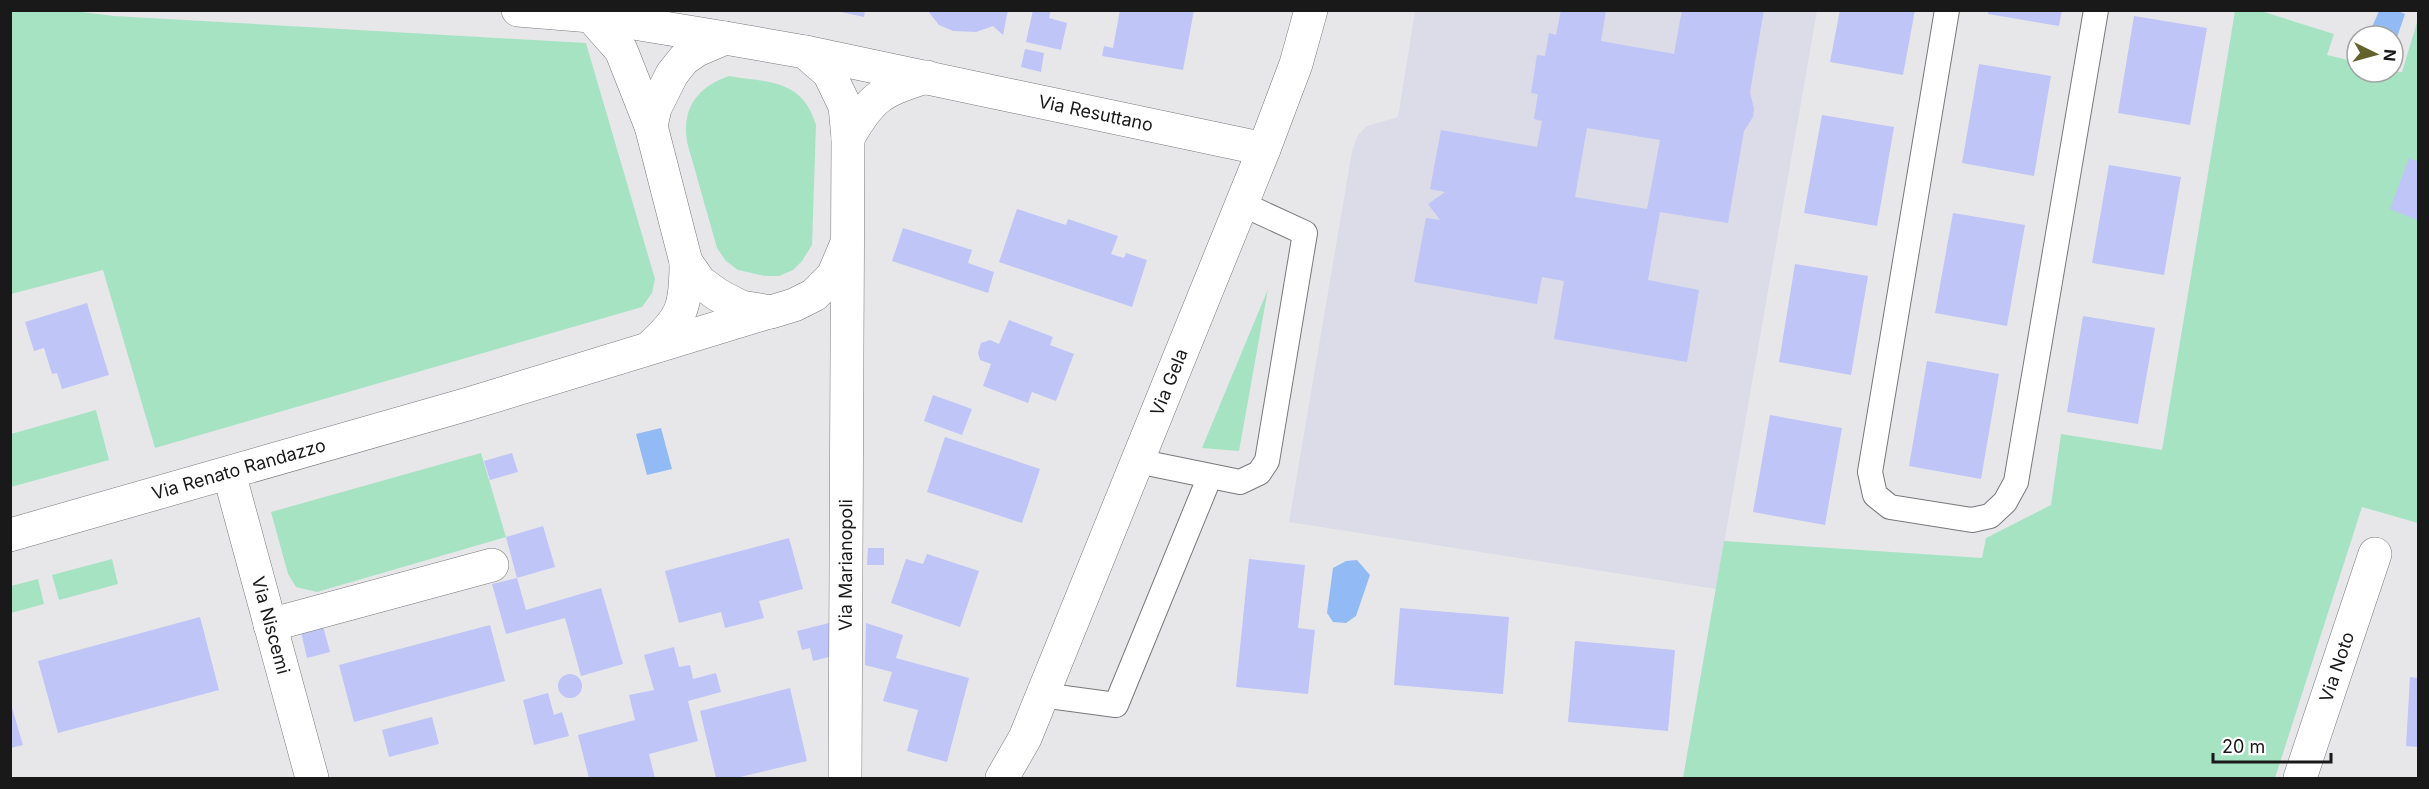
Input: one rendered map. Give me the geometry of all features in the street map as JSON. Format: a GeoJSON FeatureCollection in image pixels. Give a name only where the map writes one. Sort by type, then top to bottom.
{"type":"FeatureCollection","features":[{"type":"Feature","properties":{"kind":"street"},"geometry":{"type":"LineString","coordinates":[[518,10],[591,13],[621,50],[651,126],[686,262],[686,291],[679,316],[671,328],[646,351]]}},
{"type":"Feature","properties":{"kind":"street","name":"Via Gela"},"geometry":{"type":"LineString","coordinates":[[1002,778],[1016,764],[1242,204],[1296,64],[1311,10]]}},
{"type":"Feature","properties":{"kind":"street","name":"Via Resuttano"},"geometry":{"type":"LineString","coordinates":[[591,13],[929,77],[1264,149]]}},
{"type":"Feature","properties":{"kind":"street"},"geometry":{"type":"LineString","coordinates":[[651,126],[655,108],[672,74],[684,59],[697,50],[725,38]]}},
{"type":"Feature","properties":{"kind":"street","name":"Via Marianopoli"},"geometry":{"type":"LineString","coordinates":[[805,52],[829,73],[845,106],[848,138],[845,778]]}},
{"type":"Feature","properties":{"kind":"street"},"geometry":{"type":"LineString","coordinates":[[848,138],[858,120],[882,93],[929,77]]}},
{"type":"Feature","properties":{"kind":"street","name":"Via Renato Randazzo"},"geometry":{"type":"LineString","coordinates":[[10,535],[468,404],[771,312],[814,295],[833,276],[848,243]]}},
{"type":"Feature","properties":{"kind":"street"},"geometry":{"type":"LineString","coordinates":[[686,262],[700,282],[718,295],[741,308],[771,312]]}},
{"type":"Feature","properties":{"kind":"street","name":"Via Niscemi"},"geometry":{"type":"LineString","coordinates":[[229,473],[312,778]]}},
{"type":"Feature","properties":{"kind":"street","name":"Via Noto"},"geometry":{"type":"LineString","coordinates":[[2300,778],[2375,554]]}},
{"type":"Feature","properties":{"kind":"street"},"geometry":{"type":"LineString","coordinates":[[270,625],[492,565]]}},
{"type":"Feature","properties":{"kind":"lane"},"geometry":{"type":"LineString","coordinates":[[1947,10],[1870,472],[1875,495],[1890,507],[1972,520],[1990,516],[2005,502],[2016,482],[2096,10]]}},
{"type":"Feature","properties":{"kind":"lane"},"geometry":{"type":"LineString","coordinates":[[1137,461],[1240,482],[1259,474],[1266,461],[1305,233],[1242,204]]}},
{"type":"Feature","properties":{"kind":"lane"},"geometry":{"type":"LineString","coordinates":[[1042,695],[1116,705],[1210,476]]}},
{"type":"Feature","properties":{"kind":"shaded area"},"geometry":{"type":"Polygon","coordinates":[[[1415,11],[1817,11],[1716,589],[1289,522],[1352,151],[1358,135],[1367,126],[1398,117],[1415,11]]]}},
{"type":"Feature","properties":{"kind":"green space"},"geometry":{"type":"Polygon","coordinates":[[[11,10],[65,10],[114,16],[586,43],[655,279],[652,293],[642,307],[155,448],[103,270],[11,294],[11,10]]]}},
{"type":"Feature","properties":{"kind":"green space"},"geometry":{"type":"Polygon","coordinates":[[[2235,11],[2261,11],[2334,34],[2327,55],[2345,59],[2345,84],[2405,84],[2405,62],[2418,19],[2418,523],[2362,507],[2275,778],[1683,778],[1724,541],[1982,558],[1986,538],[2051,505],[2061,434],[2162,450],[2235,11]]]}},
{"type":"Feature","properties":{"kind":"green space"},"geometry":{"type":"Polygon","coordinates":[[[729,76],[771,82],[793,91],[810,110],[816,125],[812,245],[793,270],[779,276],[765,276],[738,270],[726,261],[717,248],[687,142],[687,119],[694,100],[708,86],[729,76]]]}},
{"type":"Feature","properties":{"kind":"green space"},"geometry":{"type":"Polygon","coordinates":[[[1268,289],[1239,451],[1202,448],[1268,289]]]}},
{"type":"Feature","properties":{"kind":"green space"},"geometry":{"type":"Polygon","coordinates":[[[96,410],[109,460],[11,487],[11,434],[96,410]]]}},
{"type":"Feature","properties":{"kind":"green space"},"geometry":{"type":"Polygon","coordinates":[[[481,453],[506,537],[317,592],[296,587],[288,574],[271,512],[481,453]]]}},
{"type":"Feature","properties":{"kind":"green space"},"geometry":{"type":"Polygon","coordinates":[[[112,559],[118,584],[59,600],[52,575],[112,559]]]}},
{"type":"Feature","properties":{"kind":"green space"},"geometry":{"type":"Polygon","coordinates":[[[38,579],[44,604],[11,613],[11,586],[38,579]]]}},
{"type":"Feature","properties":{"kind":"water"},"geometry":{"type":"Polygon","coordinates":[[[2379,11],[2398,11],[2405,14],[2402,24],[2373,24],[2379,11]]]}},
{"type":"Feature","properties":{"kind":"water"},"geometry":{"type":"Polygon","coordinates":[[[661,428],[672,469],[647,475],[636,434],[661,428]]]}},
{"type":"Feature","properties":{"kind":"water"},"geometry":{"type":"Polygon","coordinates":[[[1357,560],[1370,575],[1356,616],[1346,623],[1333,622],[1327,613],[1333,568],[1346,561],[1357,560]]]}},
{"type":"Feature","properties":{"kind":"building"},"geometry":{"type":"Polygon","coordinates":[[[832,10],[865,10],[864,17],[832,10]]]}},
{"type":"Feature","properties":{"kind":"building"},"geometry":{"type":"Polygon","coordinates":[[[927,10],[1008,10],[1003,35],[993,26],[976,32],[953,31],[939,25],[927,10]]]}},
{"type":"Feature","properties":{"kind":"building"},"geometry":{"type":"Polygon","coordinates":[[[1033,10],[1051,10],[1049,18],[1067,23],[1061,50],[1026,42],[1033,10]]]}},
{"type":"Feature","properties":{"kind":"building"},"geometry":{"type":"Polygon","coordinates":[[[1120,10],[1194,10],[1183,70],[1102,56],[1104,46],[1113,48],[1120,10]]]}},
{"type":"Feature","properties":{"kind":"building"},"geometry":{"type":"Polygon","coordinates":[[[1561,10],[1606,10],[1601,41],[1674,54],[1682,10],[1764,10],[1750,92],[1754,109],[1753,117],[1744,131],[1728,223],[1660,212],[1648,280],[1699,290],[1687,362],[1554,339],[1564,281],[1542,277],[1537,304],[1414,282],[1426,218],[1440,220],[1428,204],[1445,192],[1430,189],[1441,130],[1537,147],[1542,121],[1534,119],[1538,94],[1531,93],[1537,55],[1545,56],[1549,33],[1556,35],[1561,10]],[[1587,128],[1575,197],[1647,209],[1660,140],[1587,128]]]}},
{"type":"Feature","properties":{"kind":"building"},"geometry":{"type":"Polygon","coordinates":[[[1840,10],[1915,10],[1903,75],[1830,62],[1840,10]]]}},
{"type":"Feature","properties":{"kind":"building"},"geometry":{"type":"Polygon","coordinates":[[[1988,10],[2062,10],[2059,26],[1988,14],[1988,10]]]}},
{"type":"Feature","properties":{"kind":"building"},"geometry":{"type":"Polygon","coordinates":[[[2134,16],[2207,28],[2190,125],[2118,113],[2134,16]]]}},
{"type":"Feature","properties":{"kind":"building"},"geometry":{"type":"Polygon","coordinates":[[[1025,49],[1044,53],[1041,72],[1021,67],[1025,49]]]}},
{"type":"Feature","properties":{"kind":"building"},"geometry":{"type":"Polygon","coordinates":[[[1979,64],[2051,76],[2034,176],[1962,163],[1979,64]]]}},
{"type":"Feature","properties":{"kind":"building"},"geometry":{"type":"Polygon","coordinates":[[[1822,115],[1894,127],[1877,226],[1804,213],[1822,115]]]}},
{"type":"Feature","properties":{"kind":"building"},"geometry":{"type":"Polygon","coordinates":[[[2409,158],[2418,162],[2417,220],[2390,209],[2409,158]]]}},
{"type":"Feature","properties":{"kind":"building"},"geometry":{"type":"Polygon","coordinates":[[[2109,165],[2181,177],[2164,275],[2092,263],[2109,165]]]}},
{"type":"Feature","properties":{"kind":"building"},"geometry":{"type":"Polygon","coordinates":[[[1017,209],[1066,225],[1068,219],[1118,236],[1111,254],[1124,258],[1126,253],[1147,260],[1132,307],[999,262],[1017,209]]]}},
{"type":"Feature","properties":{"kind":"building"},"geometry":{"type":"Polygon","coordinates":[[[1953,213],[2025,225],[2007,326],[1935,313],[1953,213]]]}},
{"type":"Feature","properties":{"kind":"building"},"geometry":{"type":"Polygon","coordinates":[[[903,228],[972,250],[968,263],[994,272],[988,293],[892,261],[903,228]]]}},
{"type":"Feature","properties":{"kind":"building"},"geometry":{"type":"Polygon","coordinates":[[[1795,264],[1868,276],[1851,375],[1779,362],[1795,264]]]}},
{"type":"Feature","properties":{"kind":"building"},"geometry":{"type":"Polygon","coordinates":[[[87,303],[109,375],[62,389],[57,373],[52,374],[44,348],[34,351],[25,322],[87,303]]]}},
{"type":"Feature","properties":{"kind":"building"},"geometry":{"type":"Polygon","coordinates":[[[2083,316],[2155,328],[2138,424],[2067,412],[2083,316]]]}},
{"type":"Feature","properties":{"kind":"building"},"geometry":{"type":"Polygon","coordinates":[[[1009,320],[1053,337],[1050,345],[1074,354],[1056,401],[1032,392],[1028,403],[983,386],[991,364],[980,360],[978,353],[981,343],[990,340],[999,344],[1009,320]]]}},
{"type":"Feature","properties":{"kind":"building"},"geometry":{"type":"Polygon","coordinates":[[[1927,361],[1999,374],[1981,479],[1909,466],[1927,361]]]}},
{"type":"Feature","properties":{"kind":"building"},"geometry":{"type":"Polygon","coordinates":[[[933,395],[972,409],[962,435],[924,421],[933,395]]]}},
{"type":"Feature","properties":{"kind":"building"},"geometry":{"type":"Polygon","coordinates":[[[1770,415],[1842,428],[1825,525],[1753,512],[1770,415]]]}},
{"type":"Feature","properties":{"kind":"building"},"geometry":{"type":"Polygon","coordinates":[[[945,437],[1040,469],[1022,523],[927,492],[945,437]]]}},
{"type":"Feature","properties":{"kind":"building"},"geometry":{"type":"Polygon","coordinates":[[[512,453],[518,472],[490,480],[484,461],[512,453]]]}},
{"type":"Feature","properties":{"kind":"building"},"geometry":{"type":"Polygon","coordinates":[[[543,526],[555,567],[517,578],[506,537],[543,526]]]}},
{"type":"Feature","properties":{"kind":"building"},"geometry":{"type":"Polygon","coordinates":[[[789,538],[803,589],[759,601],[764,618],[725,628],[721,612],[679,623],[665,571],[789,538]]]}},
{"type":"Feature","properties":{"kind":"building"},"geometry":{"type":"Polygon","coordinates":[[[868,548],[884,548],[884,565],[867,565],[868,548]]]}},
{"type":"Feature","properties":{"kind":"building"},"geometry":{"type":"Polygon","coordinates":[[[927,554],[979,571],[960,627],[891,603],[906,559],[923,564],[927,554]]]}},
{"type":"Feature","properties":{"kind":"building"},"geometry":{"type":"Polygon","coordinates":[[[1249,559],[1305,565],[1298,628],[1315,630],[1308,694],[1236,687],[1249,559]]]}},
{"type":"Feature","properties":{"kind":"building"},"geometry":{"type":"Polygon","coordinates":[[[517,578],[526,610],[601,588],[623,664],[581,676],[565,618],[506,634],[492,584],[517,578]]]}},
{"type":"Feature","properties":{"kind":"building"},"geometry":{"type":"Polygon","coordinates":[[[1400,608],[1509,617],[1503,694],[1394,685],[1400,608]]]}},
{"type":"Feature","properties":{"kind":"building"},"geometry":{"type":"Polygon","coordinates":[[[200,617],[219,690],[58,733],[38,661],[200,617]]]}},
{"type":"Feature","properties":{"kind":"building"},"geometry":{"type":"Polygon","coordinates":[[[829,623],[829,657],[813,661],[810,648],[802,650],[797,631],[829,623]]]}},
{"type":"Feature","properties":{"kind":"building"},"geometry":{"type":"Polygon","coordinates":[[[866,623],[903,635],[896,658],[969,678],[947,762],[907,751],[918,710],[883,701],[892,672],[865,665],[866,623]]]}},
{"type":"Feature","properties":{"kind":"building"},"geometry":{"type":"Polygon","coordinates":[[[490,625],[505,681],[354,722],[339,665],[490,625]]]}},
{"type":"Feature","properties":{"kind":"building"},"geometry":{"type":"Polygon","coordinates":[[[323,626],[330,652],[307,658],[301,632],[323,626]]]}},
{"type":"Feature","properties":{"kind":"building"},"geometry":{"type":"Polygon","coordinates":[[[1575,641],[1675,650],[1668,731],[1568,722],[1575,641]]]}},
{"type":"Feature","properties":{"kind":"building"},"geometry":{"type":"Polygon","coordinates":[[[674,647],[679,667],[690,665],[693,679],[716,673],[721,692],[688,701],[698,741],[649,754],[655,778],[589,778],[578,735],[635,720],[629,695],[654,690],[644,655],[674,647]]]}},
{"type":"Feature","properties":{"kind":"building"},"geometry":{"type":"Polygon","coordinates":[[[570,674],[579,677],[582,686],[579,695],[570,698],[561,695],[558,686],[561,677],[570,674]]]}},
{"type":"Feature","properties":{"kind":"building"},"geometry":{"type":"Polygon","coordinates":[[[2410,677],[2418,678],[2418,747],[2406,746],[2410,677]]]}},
{"type":"Feature","properties":{"kind":"building"},"geometry":{"type":"Polygon","coordinates":[[[790,688],[807,761],[736,778],[716,778],[700,711],[790,688]]]}},
{"type":"Feature","properties":{"kind":"building"},"geometry":{"type":"Polygon","coordinates":[[[548,693],[554,715],[562,712],[569,736],[534,745],[523,700],[548,693]]]}},
{"type":"Feature","properties":{"kind":"building"},"geometry":{"type":"Polygon","coordinates":[[[10,701],[23,745],[10,748],[10,701]]]}},
{"type":"Feature","properties":{"kind":"building"},"geometry":{"type":"Polygon","coordinates":[[[432,717],[439,744],[389,757],[382,730],[432,717]]]}}]}
